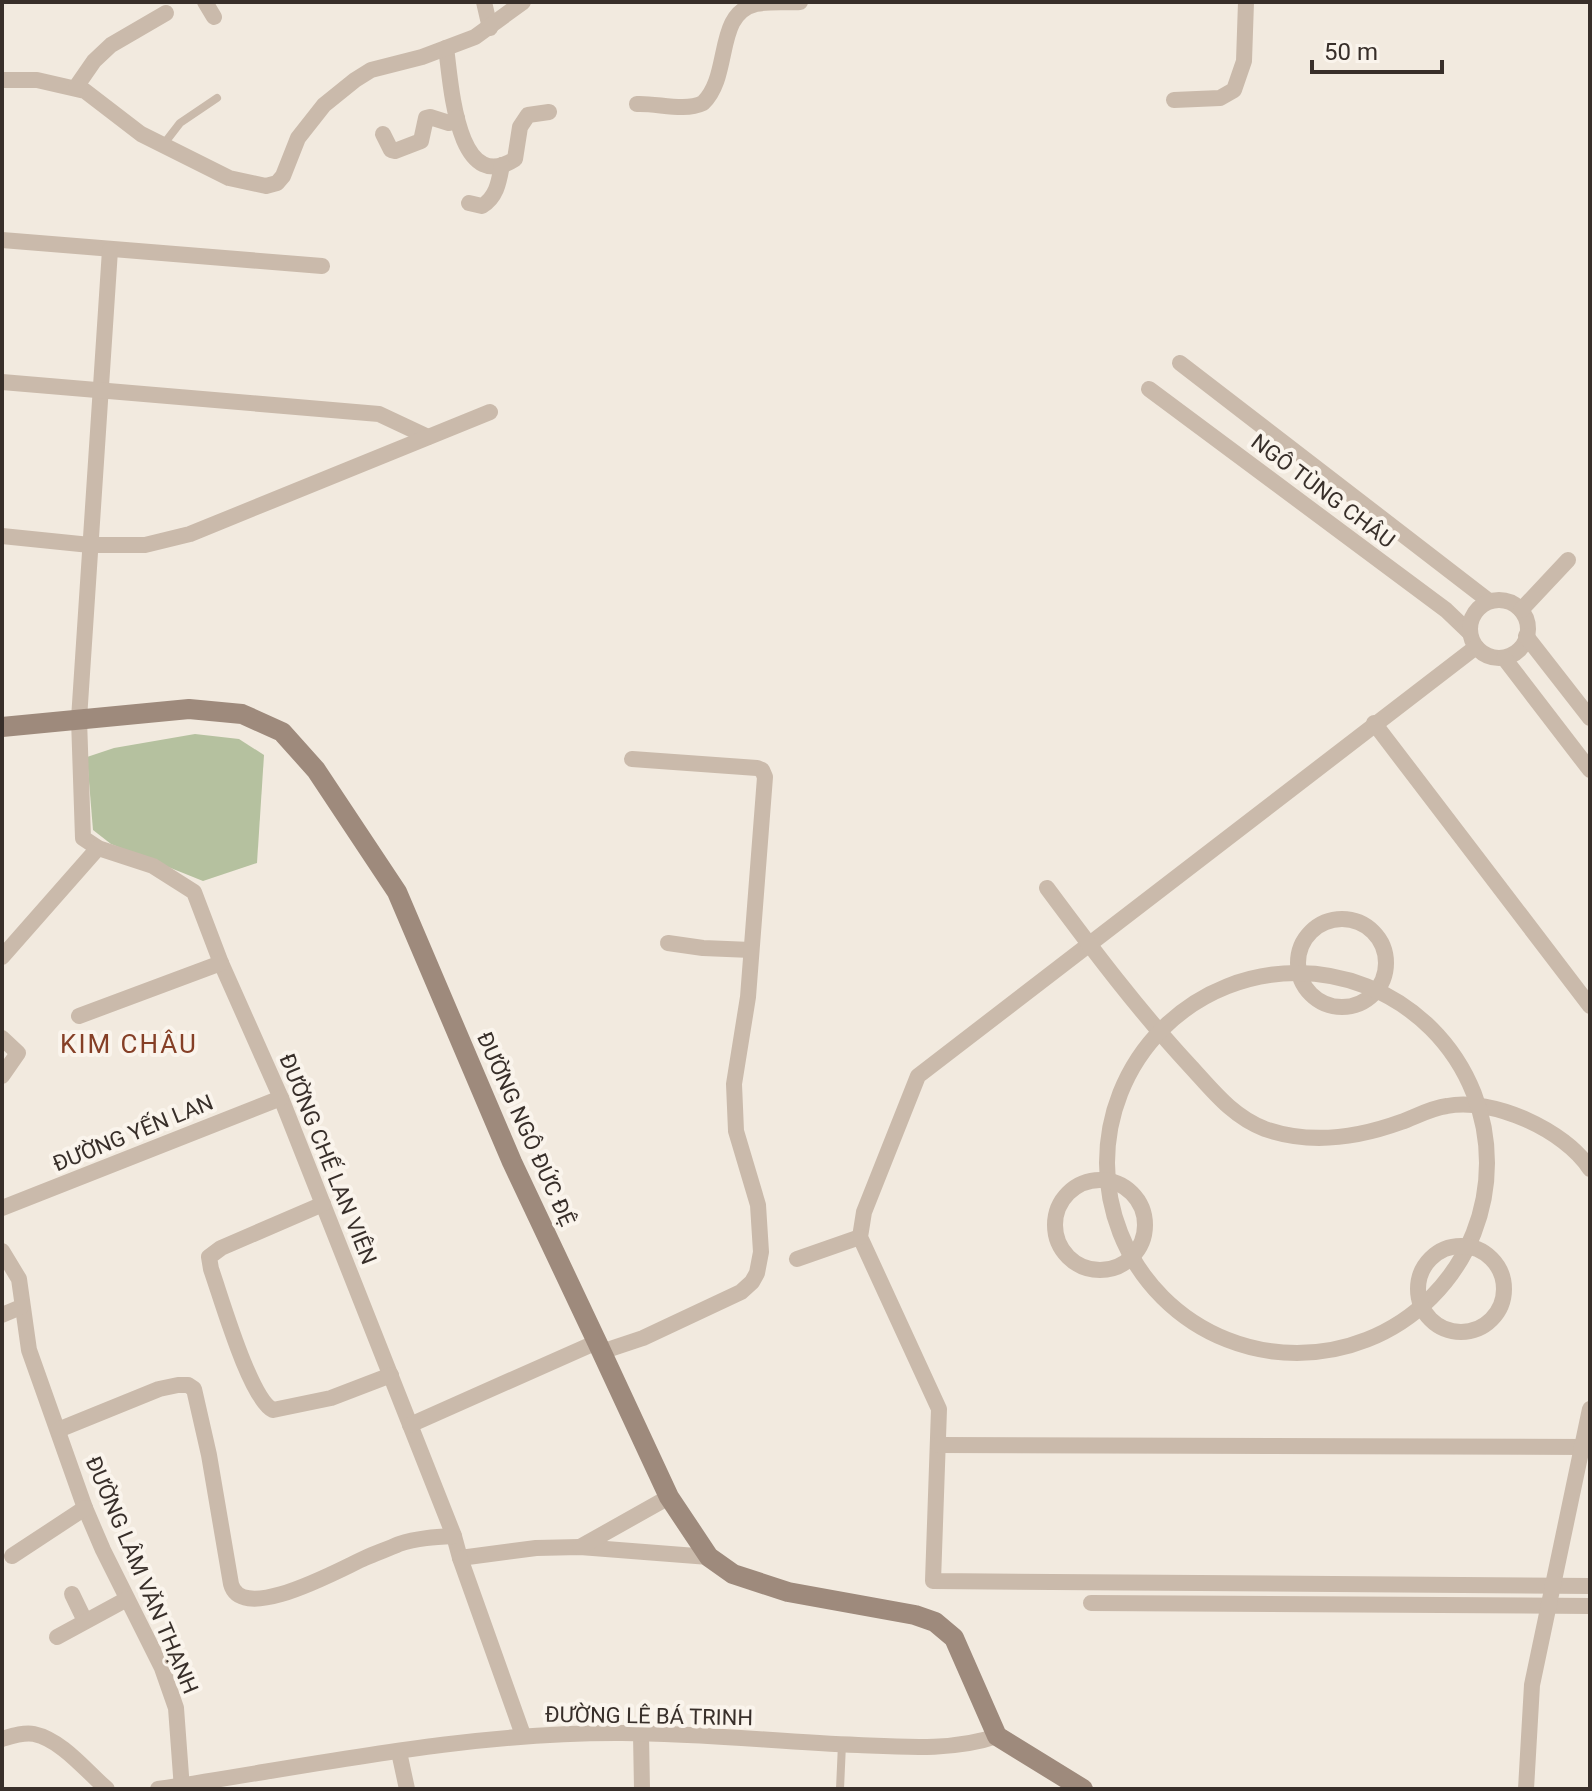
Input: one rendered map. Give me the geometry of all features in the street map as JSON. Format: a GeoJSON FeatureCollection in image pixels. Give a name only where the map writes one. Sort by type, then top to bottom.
{"type":"FeatureCollection","features":[{"type":"Feature","properties":{"kind":"main road","name":"ĐƯỜNG NGÔ ĐỨC ĐỆ"},"geometry":{"type":"LineString","coordinates":[[2,727],[189,709],[242,714],[282,732],[316,770],[397,892],[512,1162],[669,1497],[709,1557],[733,1574],[788,1592],[915,1615],[935,1622],[954,1638],[997,1736]]}},
{"type":"Feature","properties":{"kind":"main road"},"geometry":{"type":"LineString","coordinates":[[997,1736],[1083,1789]]}},
{"type":"Feature","properties":{"kind":"street"},"geometry":{"type":"LineString","coordinates":[[205,2],[214,17]]}},
{"type":"Feature","properties":{"kind":"street"},"geometry":{"type":"LineString","coordinates":[[484,2],[490,28]]}},
{"type":"Feature","properties":{"kind":"street"},"geometry":{"type":"LineString","coordinates":[[2,80],[37,80],[76,87],[141,134],[243,183],[266,186],[277,183],[283,176],[298,138],[338,92],[371,70],[422,57],[490,28],[523,2]]}},
{"type":"Feature","properties":{"kind":"street"},"geometry":{"type":"LineString","coordinates":[[637,104],[684,108],[703,103],[717,84],[735,16],[754,5],[800,2]]}},
{"type":"Feature","properties":{"kind":"street"},"geometry":{"type":"LineString","coordinates":[[1174,100],[1220,98],[1234,90],[1244,61],[1246,2]]}},
{"type":"Feature","properties":{"kind":"street"},"geometry":{"type":"LineString","coordinates":[[76,87],[94,61],[111,45],[166,13]]}},
{"type":"Feature","properties":{"kind":"street"},"geometry":{"type":"LineString","coordinates":[[446,48],[457,118],[465,147],[475,160],[493,166],[515,159],[520,127],[528,115],[549,112]]}},
{"type":"Feature","properties":{"kind":"street"},"geometry":{"type":"LineString","coordinates":[[383,134],[391,150],[395,151],[421,141],[426,118],[449,123],[457,118]]}},
{"type":"Feature","properties":{"kind":"street"},"geometry":{"type":"LineString","coordinates":[[469,203],[482,206],[490,200],[502,165]]}},
{"type":"Feature","properties":{"kind":"street"},"geometry":{"type":"LineString","coordinates":[[2,240],[322,266]]}},
{"type":"Feature","properties":{"kind":"street"},"geometry":{"type":"LineString","coordinates":[[2,957],[98,848],[83,838],[79,719],[110,250]]}},
{"type":"Feature","properties":{"kind":"street","name":"NGÔ TÙNG CHÂU"},"geometry":{"type":"LineString","coordinates":[[1180,363],[1489,601]]}},
{"type":"Feature","properties":{"kind":"street"},"geometry":{"type":"LineString","coordinates":[[2,382],[379,414],[428,437]]}},
{"type":"Feature","properties":{"kind":"street","name":"NGÔ TÙNG CHÂU"},"geometry":{"type":"LineString","coordinates":[[1149,389],[1446,610],[1473,640]]}},
{"type":"Feature","properties":{"kind":"street"},"geometry":{"type":"LineString","coordinates":[[2,536],[90,545],[145,545],[190,534],[490,412]]}},
{"type":"Feature","properties":{"kind":"street"},"geometry":{"type":"LineString","coordinates":[[1521,610],[1568,560]]}},
{"type":"Feature","properties":{"kind":"street"},"geometry":{"type":"LineString","coordinates":[[1489,601],[1508,601],[1521,610],[1527,622],[1521,648],[1504,658],[1486,655],[1473,640],[1474,613],[1489,601]]}},
{"type":"Feature","properties":{"kind":"street"},"geometry":{"type":"LineString","coordinates":[[1526,636],[1590,718]]}},
{"type":"Feature","properties":{"kind":"street"},"geometry":{"type":"LineString","coordinates":[[1473,640],[1374,723],[918,1076],[864,1212],[860,1237],[939,1409],[933,1581],[1590,1586]]}},
{"type":"Feature","properties":{"kind":"street"},"geometry":{"type":"LineString","coordinates":[[1504,658],[1590,770]]}},
{"type":"Feature","properties":{"kind":"street"},"geometry":{"type":"LineString","coordinates":[[1374,723],[1590,1006]]}},
{"type":"Feature","properties":{"kind":"street"},"geometry":{"type":"LineString","coordinates":[[410,1425],[599,1347],[643,1338],[741,1292],[757,1273],[761,1252],[758,1205],[734,1117],[734,1084],[748,997],[764,809],[762,770],[632,759]]}},
{"type":"Feature","properties":{"kind":"street","name":"ĐƯỜNG CHẾ LAN VIÊN"},"geometry":{"type":"LineString","coordinates":[[98,848],[153,866],[194,892],[221,963],[281,1098],[454,1536],[523,1735]]}},
{"type":"Feature","properties":{"kind":"street"},"geometry":{"type":"LineString","coordinates":[[1047,888],[1157,1031],[1224,1105],[1264,1128],[1337,1139],[1377,1131],[1447,1105],[1477,1106],[1519,1116],[1543,1127],[1567,1142],[1590,1169]]}},
{"type":"Feature","properties":{"kind":"street"},"geometry":{"type":"LineString","coordinates":[[1338,919],[1353,920],[1367,926],[1385,950],[1387,965],[1379,987],[1365,1001],[1352,1007],[1324,1005],[1303,986],[1298,973],[1297,958],[1301,944],[1310,931],[1323,923],[1338,919]]}},
{"type":"Feature","properties":{"kind":"street"},"geometry":{"type":"LineString","coordinates":[[668,943],[751,950]]}},
{"type":"Feature","properties":{"kind":"street"},"geometry":{"type":"LineString","coordinates":[[79,1016],[221,963]]}},
{"type":"Feature","properties":{"kind":"street"},"geometry":{"type":"LineString","coordinates":[[1298,973],[1379,987],[1431,1027],[1465,1073],[1488,1136],[1483,1204],[1469,1248],[1458,1266],[1421,1307],[1374,1338],[1314,1354],[1252,1349],[1195,1324],[1149,1282],[1129,1259],[1107,1181],[1106,1160],[1118,1095],[1157,1031],[1204,993],[1256,975],[1298,973]]}},
{"type":"Feature","properties":{"kind":"street"},"geometry":{"type":"LineString","coordinates":[[2,1038],[18,1053],[2,1076]]}},
{"type":"Feature","properties":{"kind":"street","name":"ĐƯỜNG YẾN LAN"},"geometry":{"type":"LineString","coordinates":[[2,1208],[281,1098]]}},
{"type":"Feature","properties":{"kind":"street"},"geometry":{"type":"LineString","coordinates":[[1096,1180],[1125,1187],[1136,1197],[1143,1210],[1145,1225],[1143,1239],[1129,1259],[1111,1269],[1096,1270],[1069,1258],[1060,1247],[1055,1232],[1055,1217],[1069,1192],[1096,1180]]}},
{"type":"Feature","properties":{"kind":"street"},"geometry":{"type":"LineString","coordinates":[[323,1204],[221,1248],[209,1257],[252,1382],[264,1404],[273,1410],[331,1398],[391,1375]]}},
{"type":"Feature","properties":{"kind":"street"},"geometry":{"type":"LineString","coordinates":[[797,1259],[860,1237]]}},
{"type":"Feature","properties":{"kind":"street"},"geometry":{"type":"LineString","coordinates":[[1448,1248],[1469,1248],[1488,1256],[1497,1266],[1503,1279],[1504,1292],[1501,1305],[1483,1326],[1456,1332],[1430,1320],[1421,1307],[1417,1293],[1419,1279],[1425,1265],[1435,1254],[1448,1248]]}},
{"type":"Feature","properties":{"kind":"street","name":"ĐƯỜNG LÂM VĂN THẠNH"},"geometry":{"type":"LineString","coordinates":[[2,1251],[19,1279],[21,1307],[33,1364],[85,1508],[162,1668],[176,1708],[182,1787]]}},
{"type":"Feature","properties":{"kind":"street"},"geometry":{"type":"LineString","coordinates":[[2,1315],[21,1307]]}},
{"type":"Feature","properties":{"kind":"street"},"geometry":{"type":"LineString","coordinates":[[58,1430],[159,1389],[178,1385],[188,1385],[194,1389],[209,1455],[231,1584],[233,1592],[240,1597],[259,1599],[279,1594],[335,1574],[366,1557],[400,1544],[424,1538],[454,1536]]}},
{"type":"Feature","properties":{"kind":"street"},"geometry":{"type":"LineString","coordinates":[[1526,1789],[1532,1685],[1551,1586],[1585,1447],[1590,1409]]}},
{"type":"Feature","properties":{"kind":"street"},"geometry":{"type":"LineString","coordinates":[[938,1445],[1585,1447]]}},
{"type":"Feature","properties":{"kind":"street"},"geometry":{"type":"LineString","coordinates":[[580,1547],[669,1497]]}},
{"type":"Feature","properties":{"kind":"street"},"geometry":{"type":"LineString","coordinates":[[12,1556],[85,1508]]}},
{"type":"Feature","properties":{"kind":"street"},"geometry":{"type":"LineString","coordinates":[[460,1558],[536,1548],[580,1547],[709,1557]]}},
{"type":"Feature","properties":{"kind":"street"},"geometry":{"type":"LineString","coordinates":[[72,1594],[85,1621]]}},
{"type":"Feature","properties":{"kind":"street"},"geometry":{"type":"LineString","coordinates":[[57,1637],[127,1599]]}},
{"type":"Feature","properties":{"kind":"street"},"geometry":{"type":"LineString","coordinates":[[1091,1603],[1590,1606]]}},
{"type":"Feature","properties":{"kind":"street"},"geometry":{"type":"LineString","coordinates":[[2,1739],[31,1734],[46,1739],[107,1789]]}},
{"type":"Feature","properties":{"kind":"street"},"geometry":{"type":"LineString","coordinates":[[641,1734],[642,1789]]}},
{"type":"Feature","properties":{"kind":"street","name":"ĐƯỜNG LÊ BÁ TRINH"},"geometry":{"type":"LineString","coordinates":[[158,1789],[523,1735],[641,1734],[915,1747],[997,1736]]}},
{"type":"Feature","properties":{"kind":"street"},"geometry":{"type":"LineString","coordinates":[[399,1752],[407,1789]]}},
{"type":"Feature","properties":{"kind":"lane"},"geometry":{"type":"LineString","coordinates":[[163,145],[180,123],[217,98]]}},
{"type":"Feature","properties":{"kind":"lane"},"geometry":{"type":"LineString","coordinates":[[840,1789],[842,1744]]}},
{"type":"Feature","properties":{"kind":"green space"},"geometry":{"type":"Polygon","coordinates":[[[195,734],[239,739],[264,755],[257,863],[203,881],[111,844],[93,830],[87,757],[114,748],[195,734]]]}},
{"type":"Feature","properties":{"kind":"district","name":"KIM CHÂU"},"geometry":{"type":"Point","coordinates":[129,1044]}}]}
